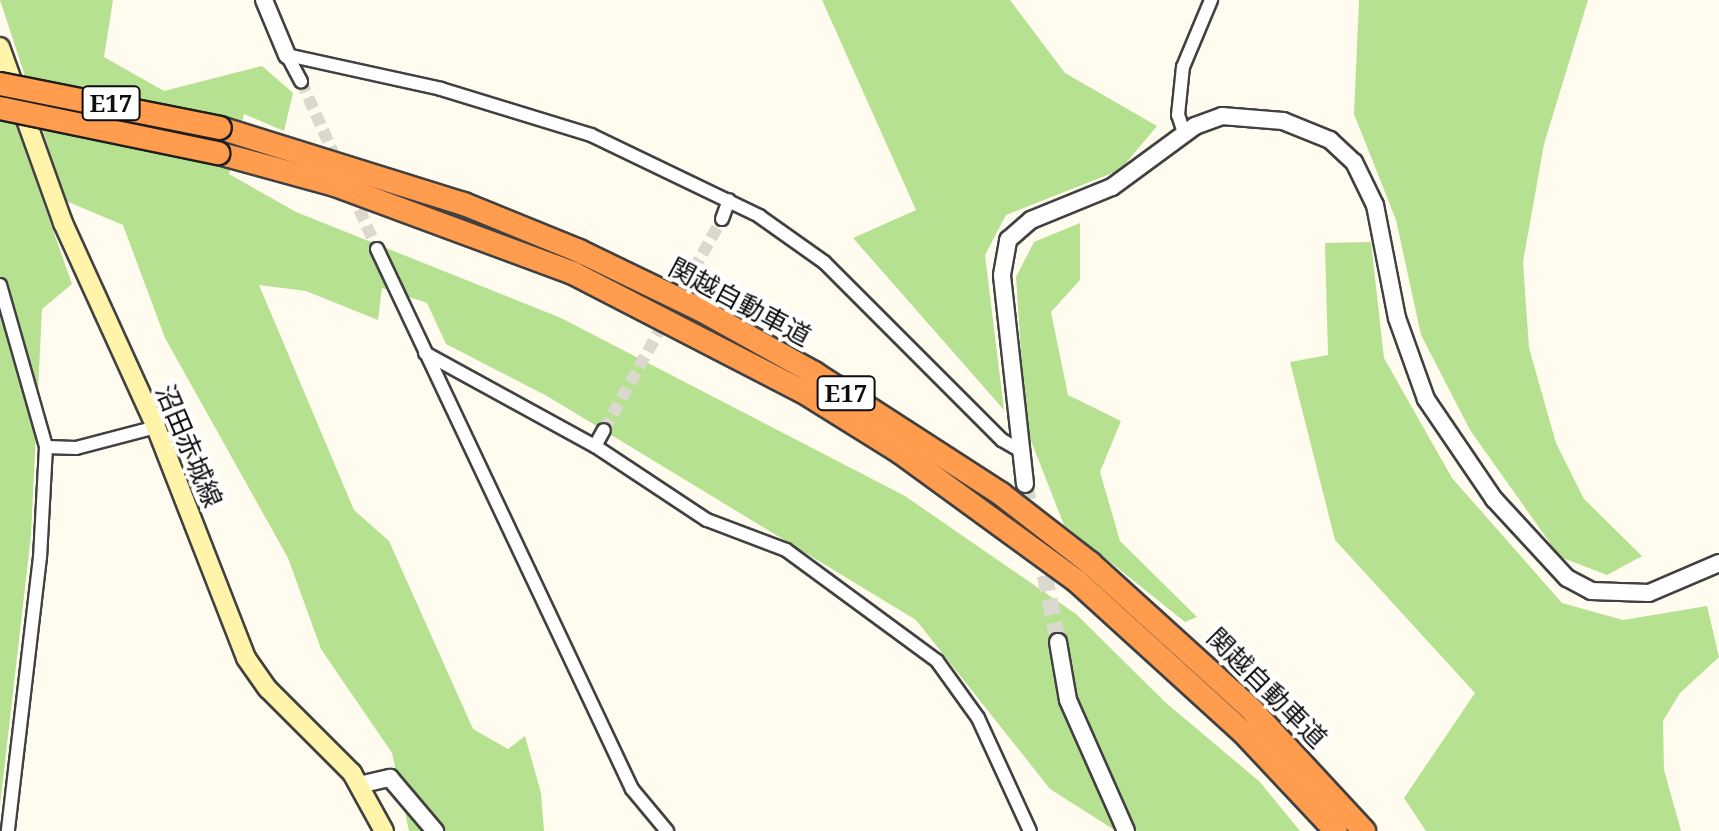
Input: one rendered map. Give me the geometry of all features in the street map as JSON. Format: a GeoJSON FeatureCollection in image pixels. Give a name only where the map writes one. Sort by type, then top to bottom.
{"type":"FeatureCollection","features":[{"type":"Feature","properties":{"kind":"highway","name":"関越自動車道"},"geometry":{"type":"LineString","coordinates":[[0,84],[220,128],[450,199],[564,245],[701,310],[826,380],[1001,494],[1090,563],[1252,710],[1364,831]]}},
{"type":"Feature","properties":{"kind":"highway","name":"関越自動車道"},"geometry":{"type":"LineString","coordinates":[[0,108],[218,153],[350,190],[573,273],[802,391],[900,452],[1078,582],[1242,731],[1336,831]]}},
{"type":"Feature","properties":{"kind":"main road","name":"沼田赤城線"},"geometry":{"type":"LineString","coordinates":[[0,47],[63,223],[156,427],[246,658],[359,785],[384,831]]}},
{"type":"Feature","properties":{"kind":"street"},"geometry":{"type":"LineString","coordinates":[[264,0],[301,81]]}},
{"type":"Feature","properties":{"kind":"street"},"geometry":{"type":"LineString","coordinates":[[1184,133],[1178,115],[1183,67],[1211,0]]}},
{"type":"Feature","properties":{"kind":"street"},"geometry":{"type":"LineString","coordinates":[[287,55],[441,89],[591,135],[729,200],[824,262],[1002,440],[1021,451]]}},
{"type":"Feature","properties":{"kind":"street"},"geometry":{"type":"LineString","coordinates":[[1025,484],[1002,253],[1031,220],[1112,187],[1184,133],[1222,116],[1283,121],[1330,140],[1349,155],[1375,205],[1397,318],[1426,399],[1494,499],[1567,578],[1591,591],[1649,593],[1719,563]]}},
{"type":"Feature","properties":{"kind":"street"},"geometry":{"type":"LineString","coordinates":[[722,219],[729,200]]}},
{"type":"Feature","properties":{"kind":"street"},"geometry":{"type":"LineString","coordinates":[[377,249],[632,789],[667,831]]}},
{"type":"Feature","properties":{"kind":"street"},"geometry":{"type":"LineString","coordinates":[[0,285],[46,447],[40,557],[8,831]]}},
{"type":"Feature","properties":{"kind":"street"},"geometry":{"type":"LineString","coordinates":[[425,353],[595,446],[707,520],[786,550],[937,661],[978,718],[1030,831]]}},
{"type":"Feature","properties":{"kind":"street"},"geometry":{"type":"LineString","coordinates":[[46,447],[76,448],[156,427]]}},
{"type":"Feature","properties":{"kind":"street"},"geometry":{"type":"LineString","coordinates":[[595,446],[604,430]]}},
{"type":"Feature","properties":{"kind":"street"},"geometry":{"type":"LineString","coordinates":[[1058,642],[1068,700],[1126,831]]}},
{"type":"Feature","properties":{"kind":"street"},"geometry":{"type":"LineString","coordinates":[[359,785],[390,778],[435,831]]}},
{"type":"Feature","properties":{"kind":"green space"},"geometry":{"type":"Polygon","coordinates":[[[0,0],[113,0],[104,57],[164,91],[262,66],[293,93],[284,131],[244,114],[229,174],[296,212],[561,318],[905,496],[1076,614],[1165,702],[1260,782],[1300,831],[1116,831],[1050,789],[916,620],[547,396],[446,344],[427,303],[382,288],[378,320],[306,291],[259,285],[354,510],[389,541],[473,729],[508,749],[525,736],[541,793],[544,831],[409,831],[392,753],[321,649],[288,558],[165,338],[123,225],[66,201],[0,0]]]}},
{"type":"Feature","properties":{"kind":"green space"},"geometry":{"type":"Polygon","coordinates":[[[822,0],[1010,0],[1065,73],[1157,126],[1120,170],[1006,215],[985,255],[1004,410],[853,238],[916,210],[822,0]]]}},
{"type":"Feature","properties":{"kind":"green space"},"geometry":{"type":"Polygon","coordinates":[[[1359,0],[1588,0],[1544,144],[1523,262],[1529,348],[1556,443],[1584,499],[1642,556],[1607,575],[1560,557],[1470,430],[1421,335],[1396,220],[1354,114],[1359,0]]]}},
{"type":"Feature","properties":{"kind":"green space"},"geometry":{"type":"Polygon","coordinates":[[[0,80],[72,284],[42,309],[31,535],[0,806],[0,80]]]}},
{"type":"Feature","properties":{"kind":"green space"},"geometry":{"type":"Polygon","coordinates":[[[1080,223],[1080,280],[1051,312],[1068,395],[1121,421],[1100,472],[1120,541],[1197,617],[1185,622],[1064,525],[1026,428],[1016,277],[1034,242],[1080,223]]]}},
{"type":"Feature","properties":{"kind":"green space"},"geometry":{"type":"Polygon","coordinates":[[[1371,242],[1384,358],[1452,478],[1562,603],[1623,620],[1707,606],[1719,657],[1680,693],[1663,721],[1664,770],[1681,831],[1426,831],[1404,798],[1475,693],[1335,540],[1290,362],[1328,355],[1325,243],[1371,242]]]}},
{"type":"Feature","properties":{"kind":"tunnel"},"geometry":{"type":"LineString","coordinates":[[301,81],[339,166]]}},
{"type":"Feature","properties":{"kind":"tunnel"},"geometry":{"type":"LineString","coordinates":[[352,193],[377,249]]}},
{"type":"Feature","properties":{"kind":"tunnel"},"geometry":{"type":"LineString","coordinates":[[676,301],[722,219]]}},
{"type":"Feature","properties":{"kind":"tunnel"},"geometry":{"type":"LineString","coordinates":[[604,430],[667,317]]}},
{"type":"Feature","properties":{"kind":"tunnel"},"geometry":{"type":"LineString","coordinates":[[1025,484],[1033,521]]}},
{"type":"Feature","properties":{"kind":"tunnel"},"geometry":{"type":"LineString","coordinates":[[1040,552],[1058,642]]}}]}
